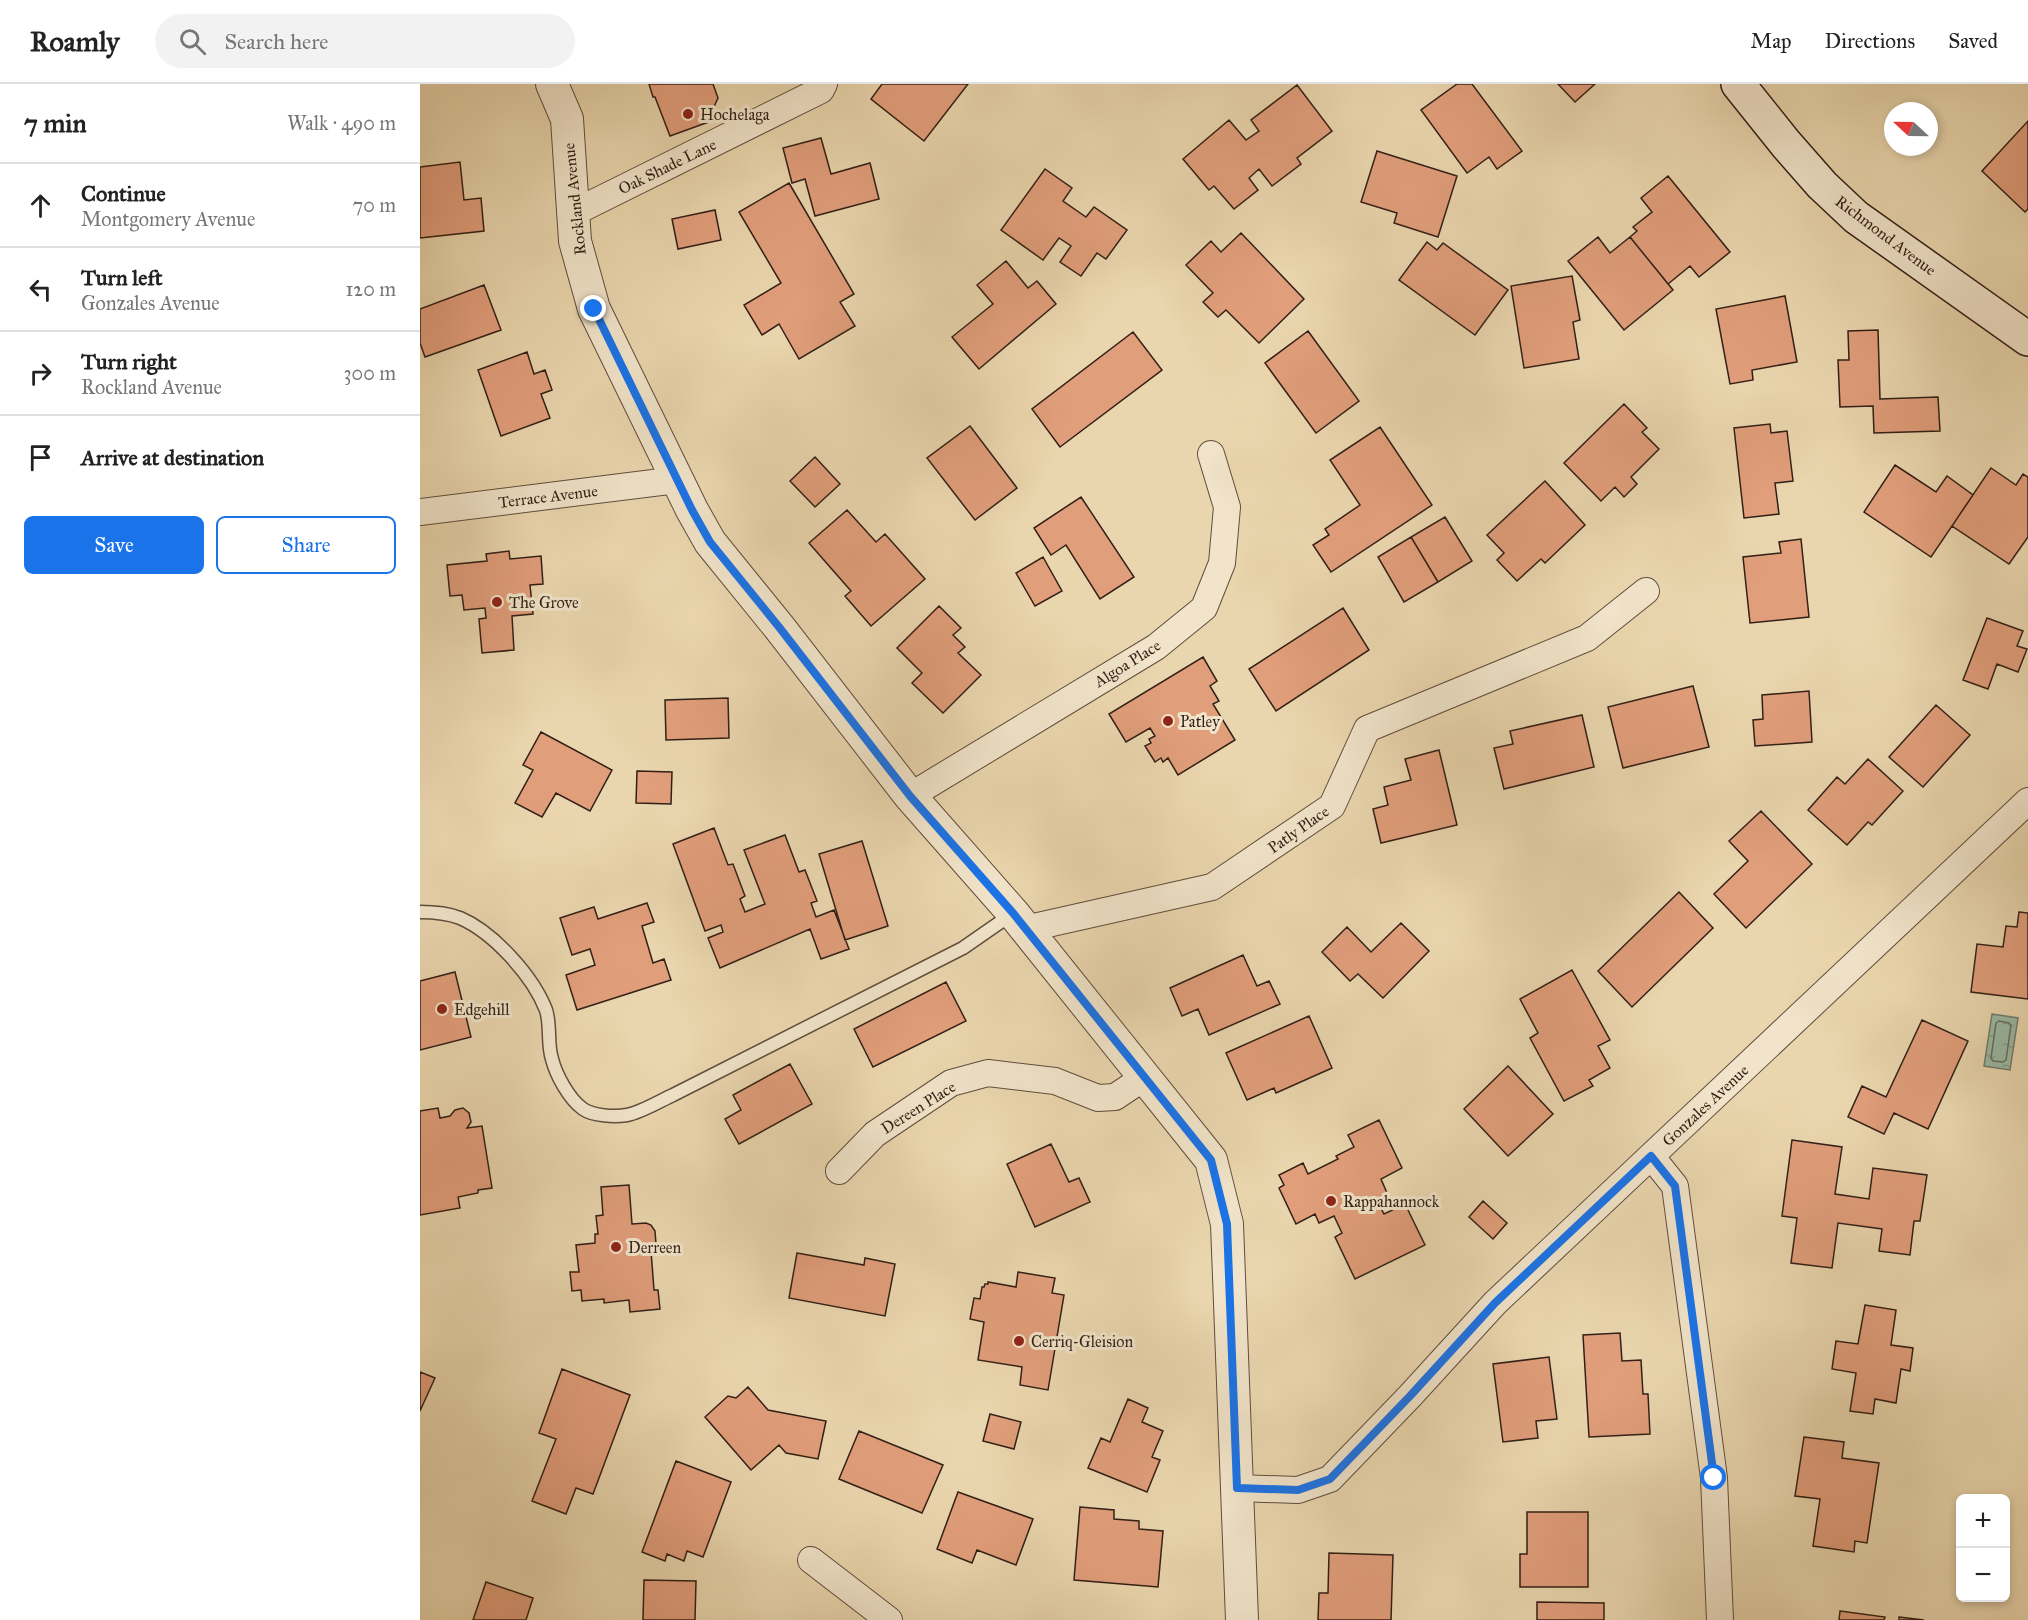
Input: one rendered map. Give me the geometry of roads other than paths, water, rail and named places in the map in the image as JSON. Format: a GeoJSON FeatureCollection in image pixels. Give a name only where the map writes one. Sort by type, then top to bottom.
{"type":"FeatureCollection","features":[{"type":"Feature","properties":{"kind":"main road","name":"Richmond Avenue"},"geometry":{"type":"LineString","coordinates":[[1738,84],[1822,185],[1856,217],[2028,339]]}},
{"type":"Feature","properties":{"kind":"street","name":"Rockland Avenue"},"geometry":{"type":"LineString","coordinates":[[552,84],[567,119],[575,241],[594,309],[677,480],[710,542],[910,796],[1019,921],[1211,1160],[1227,1224],[1242,1620]]}},
{"type":"Feature","properties":{"kind":"street","name":"Oak Shade Lane"},"geometry":{"type":"LineString","coordinates":[[573,213],[821,90],[824,84]]}},
{"type":"Feature","properties":{"kind":"street","name":"Algoa Place"},"geometry":{"type":"LineString","coordinates":[[910,796],[1156,647],[1204,608],[1222,562],[1227,507],[1211,454]]}},
{"type":"Feature","properties":{"kind":"street","name":"Terrace Avenue"},"geometry":{"type":"LineString","coordinates":[[420,512],[677,480]]}},
{"type":"Feature","properties":{"kind":"street","name":"Patly Place"},"geometry":{"type":"LineString","coordinates":[[1019,921],[1212,888],[1332,806],[1367,729],[1587,638],[1646,591]]}},
{"type":"Feature","properties":{"kind":"street","name":"Gonzales Avenue"},"geometry":{"type":"LineString","coordinates":[[1237,1488],[1298,1490],[1330,1479],[1495,1303],[2028,801]]}},
{"type":"Feature","properties":{"kind":"street","name":"Dereen Place"},"geometry":{"type":"LineString","coordinates":[[839,1171],[875,1134],[951,1083],[988,1073],[1055,1082],[1098,1098],[1115,1097],[1145,1077]]}},
{"type":"Feature","properties":{"kind":"street"},"geometry":{"type":"LineString","coordinates":[[1651,1156],[1675,1186],[1714,1478],[1720,1620]]}},
{"type":"Feature","properties":{"kind":"street"},"geometry":{"type":"LineString","coordinates":[[811,1560],[890,1620]]}},
{"type":"Feature","properties":{"kind":"lane"},"geometry":{"type":"LineString","coordinates":[[420,912],[436,912],[461,919],[487,934],[514,960],[546,1011],[551,1058],[561,1083],[583,1109],[603,1115],[628,1115],[673,1095],[1019,921]]}},
{"type":"Feature","properties":{"kind":"water"},"geometry":{"type":"Polygon","coordinates":[[[1992,1014],[2018,1018],[2010,1070],[1984,1066],[1992,1014]]]}},
{"type":"Feature","properties":{"kind":"place","name":"Hochelaga"},"geometry":{"type":"Point","coordinates":[688,114]}},
{"type":"Feature","properties":{"kind":"place","name":"The Grove"},"geometry":{"type":"Point","coordinates":[497,602]}},
{"type":"Feature","properties":{"kind":"place","name":"Patley"},"geometry":{"type":"Point","coordinates":[1168,721]}},
{"type":"Feature","properties":{"kind":"place","name":"Edgehill"},"geometry":{"type":"Point","coordinates":[442,1009]}},
{"type":"Feature","properties":{"kind":"place","name":"Rappahannock"},"geometry":{"type":"Point","coordinates":[1331,1201]}},
{"type":"Feature","properties":{"kind":"place","name":"Derreen"},"geometry":{"type":"Point","coordinates":[616,1247]}},
{"type":"Feature","properties":{"kind":"place","name":"Cerriq-Gleision"},"geometry":{"type":"Point","coordinates":[1019,1341]}}]}
